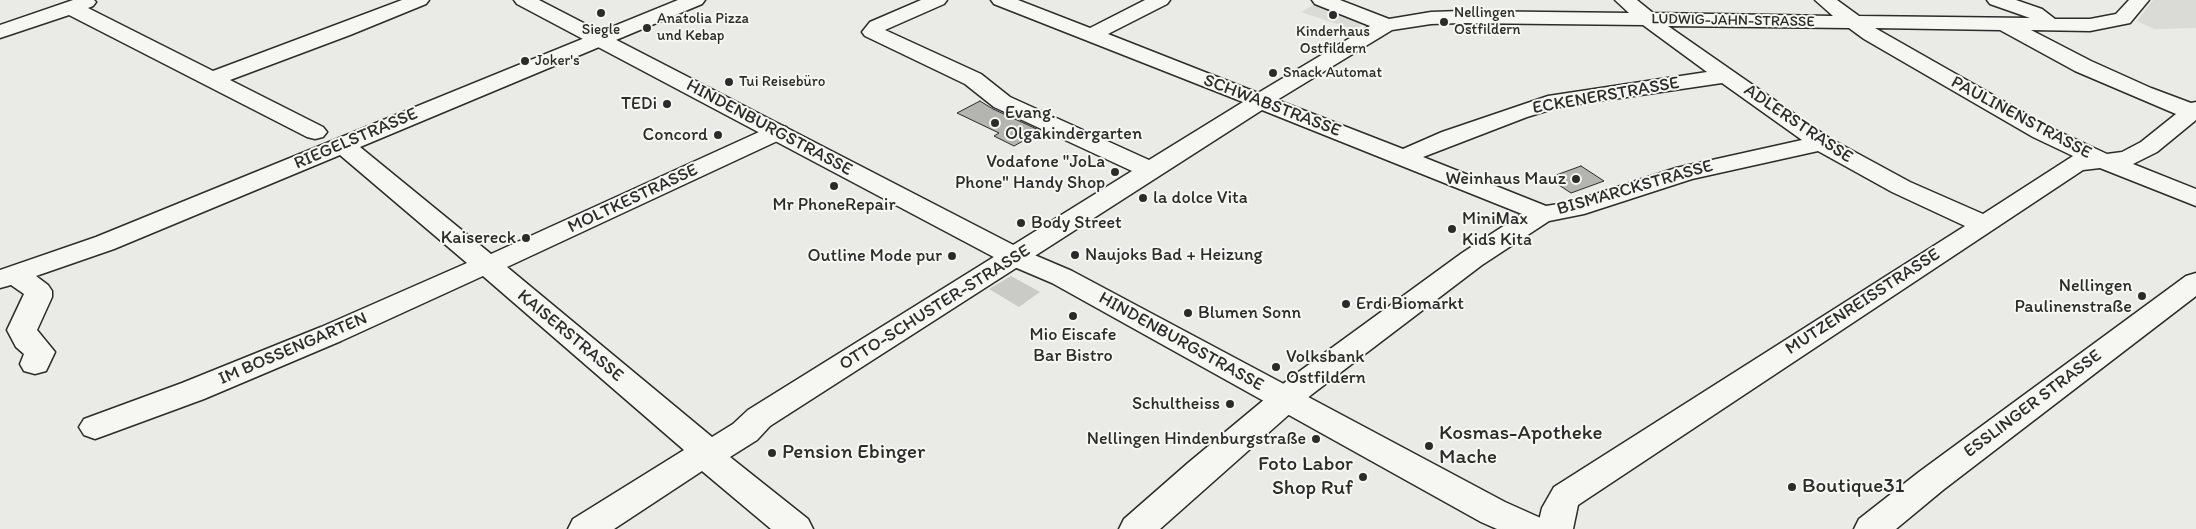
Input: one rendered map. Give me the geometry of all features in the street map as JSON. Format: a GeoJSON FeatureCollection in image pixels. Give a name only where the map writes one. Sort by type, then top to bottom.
{"type":"FeatureCollection","features":[{"type":"Feature","properties":{"kind":"street"},"geometry":{"type":"LineString","coordinates":[[0,32],[92,0]]}},
{"type":"Feature","properties":{"kind":"street"},"geometry":{"type":"LineString","coordinates":[[212,79],[344,31],[419,0]]}},
{"type":"Feature","properties":{"kind":"street","name":"HINDENBURGSTRASSE"},"geometry":{"type":"LineString","coordinates":[[524,0],[1015,257],[1052,282],[1493,512],[1530,529]]}},
{"type":"Feature","properties":{"kind":"street","name":"RIEGELSTRASSE"},"geometry":{"type":"LineString","coordinates":[[8,276],[104,243],[695,0]]}},
{"type":"Feature","properties":{"kind":"street"},"geometry":{"type":"LineString","coordinates":[[937,0],[877,26],[872,32],[877,36],[973,79],[1002,102],[1153,171]]}},
{"type":"Feature","properties":{"kind":"street","name":"SCHWABSTRASSE"},"geometry":{"type":"LineString","coordinates":[[1001,0],[1523,204],[1543,214]]}},
{"type":"Feature","properties":{"kind":"street"},"geometry":{"type":"LineString","coordinates":[[1092,36],[1160,0]]}},
{"type":"Feature","properties":{"kind":"street"},"geometry":{"type":"LineString","coordinates":[[1322,0],[1387,25]]}},
{"type":"Feature","properties":{"kind":"street","name":"ADLERSTRASSE"},"geometry":{"type":"LineString","coordinates":[[1625,0],[1648,20],[1821,142],[1901,187],[1984,225]]}},
{"type":"Feature","properties":{"kind":"street","name":"PAULINENSTRASSE"},"geometry":{"type":"LineString","coordinates":[[1825,0],[1854,22],[2001,111],[2103,161],[2196,198]]}},
{"type":"Feature","properties":{"kind":"street"},"geometry":{"type":"LineString","coordinates":[[1997,0],[2035,13],[2053,25]]}},
{"type":"Feature","properties":{"kind":"street","name":"LUDWIG-JAHN-STRASSE"},"geometry":{"type":"LineString","coordinates":[[1387,25],[1431,18],[1461,17],[2096,25],[2123,19],[2138,0]]}},
{"type":"Feature","properties":{"kind":"street"},"geometry":{"type":"LineString","coordinates":[[70,8],[315,132]]}},
{"type":"Feature","properties":{"kind":"street","name":"OTTO-SCHUSTER-STRASSE"},"geometry":{"type":"LineString","coordinates":[[586,529],[698,456],[738,436],[760,418],[1261,101],[1365,36],[1387,25]]}},
{"type":"Feature","properties":{"kind":"street"},"geometry":{"type":"LineString","coordinates":[[2004,25],[2083,66],[2142,93],[2195,111]]}},
{"type":"Feature","properties":{"kind":"street","name":"ECKENERSTRASSE"},"geometry":{"type":"LineString","coordinates":[[1405,158],[1417,150],[1468,131],[1556,102],[1726,76]]}},
{"type":"Feature","properties":{"kind":"street","name":"MUTZENREISSTRASSE"},"geometry":{"type":"LineString","coordinates":[[1555,529],[1559,508],[1566,496],[2074,165],[2083,161],[2123,160],[2129,158],[2148,147],[2195,111]]}},
{"type":"Feature","properties":{"kind":"street","name":"MOLTKESTRASSE"},"geometry":{"type":"LineString","coordinates":[[488,266],[778,132]]}},
{"type":"Feature","properties":{"kind":"street","name":"BISMARCKSTRASSE"},"geometry":{"type":"LineString","coordinates":[[1137,529],[1281,402],[1494,243],[1543,214],[1575,209],[1706,167],[1821,142]]}},
{"type":"Feature","properties":{"kind":"street","name":"KAISERSTRASSE"},"geometry":{"type":"LineString","coordinates":[[340,146],[347,148],[371,167],[708,452],[711,459],[795,529]]}},
{"type":"Feature","properties":{"kind":"street","name":"IM BOSSENGARTEN"},"geometry":{"type":"LineString","coordinates":[[95,427],[238,373],[462,274],[488,266]]}},
{"type":"Feature","properties":{"kind":"street","name":"RIEGELSTRASSE"},"geometry":{"type":"LineString","coordinates":[[8,276],[38,291],[38,297],[22,330],[27,340],[40,352],[35,364]]}},
{"type":"Feature","properties":{"kind":"street","name":"ESSLINGER STRASSE"},"geometry":{"type":"LineString","coordinates":[[1872,529],[1931,481],[2196,282]]}},
{"type":"Feature","properties":{"kind":"street","name":"HINDENBURGSTRASSE"},"geometry":{"type":"LineString","coordinates":[[1281,402],[1501,529]]}},
{"type":"Feature","properties":{"kind":"shaded area"},"geometry":{"type":"Polygon","coordinates":[[[2153,0],[2196,0],[2196,28],[2154,29],[2137,21],[2153,0]]]}},
{"type":"Feature","properties":{"kind":"shaded area","name":"Kinderhaus Ostfildern"},"geometry":{"type":"Polygon","coordinates":[[[1319,2],[1368,20],[1355,30],[1301,12],[1319,2]]]}},
{"type":"Feature","properties":{"kind":"shaded area"},"geometry":{"type":"Polygon","coordinates":[[[1011,276],[1040,292],[1019,307],[989,289],[1011,276]]]}},
{"type":"Feature","properties":{"kind":"building","name":"Evang. Olgakindergarten"},"geometry":{"type":"Polygon","coordinates":[[[980,101],[1041,131],[1014,146],[994,136],[999,133],[957,113],[980,101]]]}},
{"type":"Feature","properties":{"kind":"building","name":"Weinhaus Mauz"},"geometry":{"type":"Polygon","coordinates":[[[1581,166],[1604,181],[1571,193],[1548,178],[1581,166]]]}},
{"type":"Feature","properties":{"kind":"place","name":"Siegle"},"geometry":{"type":"Point","coordinates":[601,13]}},
{"type":"Feature","properties":{"kind":"place","name":"Kinderhaus Ostfildern"},"geometry":{"type":"Point","coordinates":[1333,15]}},
{"type":"Feature","properties":{"kind":"place","name":"Nellingen Ostfildern"},"geometry":{"type":"Point","coordinates":[1444,22]}},
{"type":"Feature","properties":{"kind":"place","name":"Anatolia Pizza und Kebap"},"geometry":{"type":"Point","coordinates":[647,28]}},
{"type":"Feature","properties":{"kind":"place","name":"Joker's"},"geometry":{"type":"Point","coordinates":[525,61]}},
{"type":"Feature","properties":{"kind":"place","name":"Snack Automat"},"geometry":{"type":"Point","coordinates":[1273,73]}},
{"type":"Feature","properties":{"kind":"place","name":"Tui Reisebüro"},"geometry":{"type":"Point","coordinates":[729,82]}},
{"type":"Feature","properties":{"kind":"place","name":"TEDi"},"geometry":{"type":"Point","coordinates":[667,104]}},
{"type":"Feature","properties":{"kind":"place","name":"Evang. Olgakindergarten"},"geometry":{"type":"Point","coordinates":[995,123]}},
{"type":"Feature","properties":{"kind":"place","name":"Concord"},"geometry":{"type":"Point","coordinates":[718,135]}},
{"type":"Feature","properties":{"kind":"place","name":"Vodafone \"JoLa Phone\" Handy Shop"},"geometry":{"type":"Point","coordinates":[1115,172]}},
{"type":"Feature","properties":{"kind":"place","name":"Weinhaus Mauz"},"geometry":{"type":"Point","coordinates":[1576,179]}},
{"type":"Feature","properties":{"kind":"place","name":"Mr PhoneRepair"},"geometry":{"type":"Point","coordinates":[834,186]}},
{"type":"Feature","properties":{"kind":"place","name":"la dolce Vita"},"geometry":{"type":"Point","coordinates":[1143,198]}},
{"type":"Feature","properties":{"kind":"place","name":"Body Street"},"geometry":{"type":"Point","coordinates":[1021,223]}},
{"type":"Feature","properties":{"kind":"place","name":"MiniMax Kids Kita"},"geometry":{"type":"Point","coordinates":[1452,229]}},
{"type":"Feature","properties":{"kind":"place","name":"Kaisereck"},"geometry":{"type":"Point","coordinates":[526,238]}},
{"type":"Feature","properties":{"kind":"place","name":"Naujoks Bad + Heizung"},"geometry":{"type":"Point","coordinates":[1075,255]}},
{"type":"Feature","properties":{"kind":"place","name":"Outline Mode pur"},"geometry":{"type":"Point","coordinates":[952,256]}},
{"type":"Feature","properties":{"kind":"place","name":"Nellingen Paulinenstraße"},"geometry":{"type":"Point","coordinates":[2142,296]}},
{"type":"Feature","properties":{"kind":"place","name":"Erdi Biomarkt"},"geometry":{"type":"Point","coordinates":[1346,304]}},
{"type":"Feature","properties":{"kind":"place","name":"Blumen Sonn"},"geometry":{"type":"Point","coordinates":[1188,313]}},
{"type":"Feature","properties":{"kind":"place","name":"Mio Eiscafe Bar Bistro"},"geometry":{"type":"Point","coordinates":[1073,316]}},
{"type":"Feature","properties":{"kind":"place","name":"Volksbank Ostfildern"},"geometry":{"type":"Point","coordinates":[1276,367]}},
{"type":"Feature","properties":{"kind":"place","name":"Schultheiss"},"geometry":{"type":"Point","coordinates":[1230,404]}},
{"type":"Feature","properties":{"kind":"place","name":"Nellingen Hindenburgstraße"},"geometry":{"type":"Point","coordinates":[1316,439]}},
{"type":"Feature","properties":{"kind":"place","name":"Kosmas-Apotheke Mache"},"geometry":{"type":"Point","coordinates":[1429,446]}},
{"type":"Feature","properties":{"kind":"place","name":"Pension Ebinger"},"geometry":{"type":"Point","coordinates":[772,453]}},
{"type":"Feature","properties":{"kind":"place","name":"Foto Labor Shop Ruf"},"geometry":{"type":"Point","coordinates":[1363,477]}},
{"type":"Feature","properties":{"kind":"place","name":"Boutique31"},"geometry":{"type":"Point","coordinates":[1792,487]}}]}
